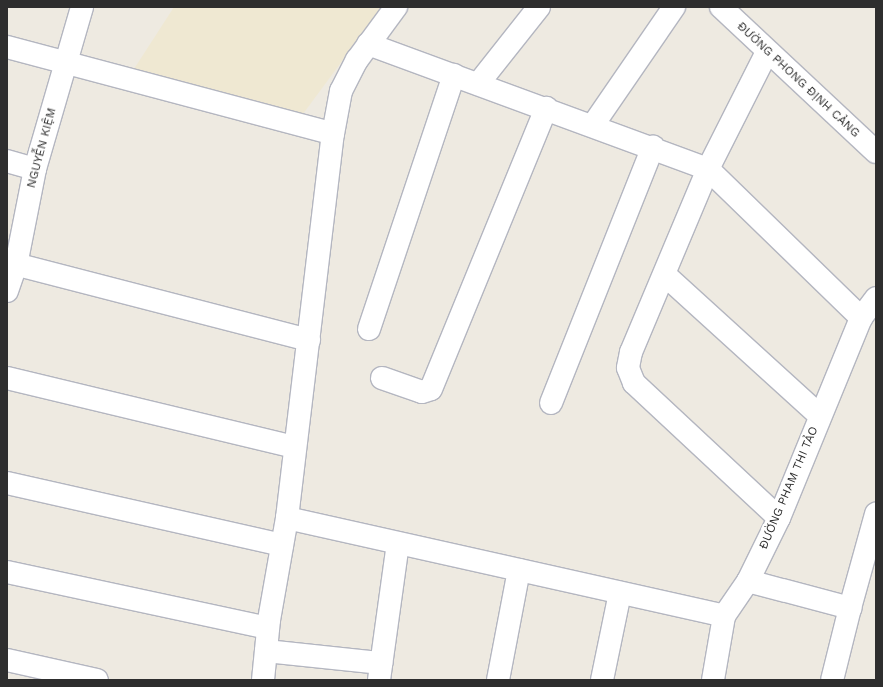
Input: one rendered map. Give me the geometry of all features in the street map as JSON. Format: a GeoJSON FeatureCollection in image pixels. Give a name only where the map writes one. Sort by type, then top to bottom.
{"type":"FeatureCollection","features":[{"type":"Feature","properties":{"kind":"street","name":"NGUYỄN KIỆM"},"geometry":{"type":"LineString","coordinates":[[7,291],[11,263],[35,169],[82,7]]}},
{"type":"Feature","properties":{"kind":"street"},"geometry":{"type":"LineString","coordinates":[[263,680],[268,628],[287,518],[294,448],[309,340],[333,134],[344,81],[368,44],[396,7]]}},
{"type":"Feature","properties":{"kind":"street"},"geometry":{"type":"LineString","coordinates":[[478,84],[539,7]]}},
{"type":"Feature","properties":{"kind":"street"},"geometry":{"type":"LineString","coordinates":[[594,125],[674,7]]}},
{"type":"Feature","properties":{"kind":"street","name":"ĐƯỜNG PHONG ĐỊNH CẢNG"},"geometry":{"type":"LineString","coordinates":[[730,11],[767,52],[876,152]]}},
{"type":"Feature","properties":{"kind":"street"},"geometry":{"type":"LineString","coordinates":[[368,44],[594,125],[708,169],[861,318]]}},
{"type":"Feature","properties":{"kind":"street"},"geometry":{"type":"LineString","coordinates":[[7,47],[333,134]]}},
{"type":"Feature","properties":{"kind":"street"},"geometry":{"type":"LineString","coordinates":[[767,52],[708,169],[628,361],[630,375],[634,383],[779,518]]}},
{"type":"Feature","properties":{"kind":"street"},"geometry":{"type":"LineString","coordinates":[[369,329],[454,75]]}},
{"type":"Feature","properties":{"kind":"street"},"geometry":{"type":"LineString","coordinates":[[382,378],[422,392],[431,389],[546,108]]}},
{"type":"Feature","properties":{"kind":"street"},"geometry":{"type":"LineString","coordinates":[[550,403],[653,147]]}},
{"type":"Feature","properties":{"kind":"street"},"geometry":{"type":"LineString","coordinates":[[7,161],[35,169]]}},
{"type":"Feature","properties":{"kind":"street"},"geometry":{"type":"LineString","coordinates":[[11,263],[309,340]]}},
{"type":"Feature","properties":{"kind":"street"},"geometry":{"type":"LineString","coordinates":[[665,275],[819,415]]}},
{"type":"Feature","properties":{"kind":"street","name":"ĐƯỜNG PHAM THI TẢO"},"geometry":{"type":"LineString","coordinates":[[713,680],[724,616],[748,581],[779,518],[819,415],[861,318],[876,298]]}},
{"type":"Feature","properties":{"kind":"street"},"geometry":{"type":"LineString","coordinates":[[7,378],[294,448]]}},
{"type":"Feature","properties":{"kind":"street"},"geometry":{"type":"LineString","coordinates":[[7,483],[282,545]]}},
{"type":"Feature","properties":{"kind":"street"},"geometry":{"type":"LineString","coordinates":[[832,680],[876,514]]}},
{"type":"Feature","properties":{"kind":"street"},"geometry":{"type":"LineString","coordinates":[[287,518],[724,616]]}},
{"type":"Feature","properties":{"kind":"street"},"geometry":{"type":"LineString","coordinates":[[266,651],[380,671],[398,543]]}},
{"type":"Feature","properties":{"kind":"street"},"geometry":{"type":"LineString","coordinates":[[498,680],[519,570]]}},
{"type":"Feature","properties":{"kind":"street"},"geometry":{"type":"LineString","coordinates":[[7,572],[268,628]]}},
{"type":"Feature","properties":{"kind":"street"},"geometry":{"type":"LineString","coordinates":[[748,581],[850,608]]}},
{"type":"Feature","properties":{"kind":"street"},"geometry":{"type":"LineString","coordinates":[[602,680],[620,593]]}},
{"type":"Feature","properties":{"kind":"street"},"geometry":{"type":"LineString","coordinates":[[7,660],[97,680]]}},
{"type":"Feature","properties":{"kind":"shaded area"},"geometry":{"type":"Polygon","coordinates":[[[174,7],[382,7],[300,118],[132,72],[174,7]]]}}]}
